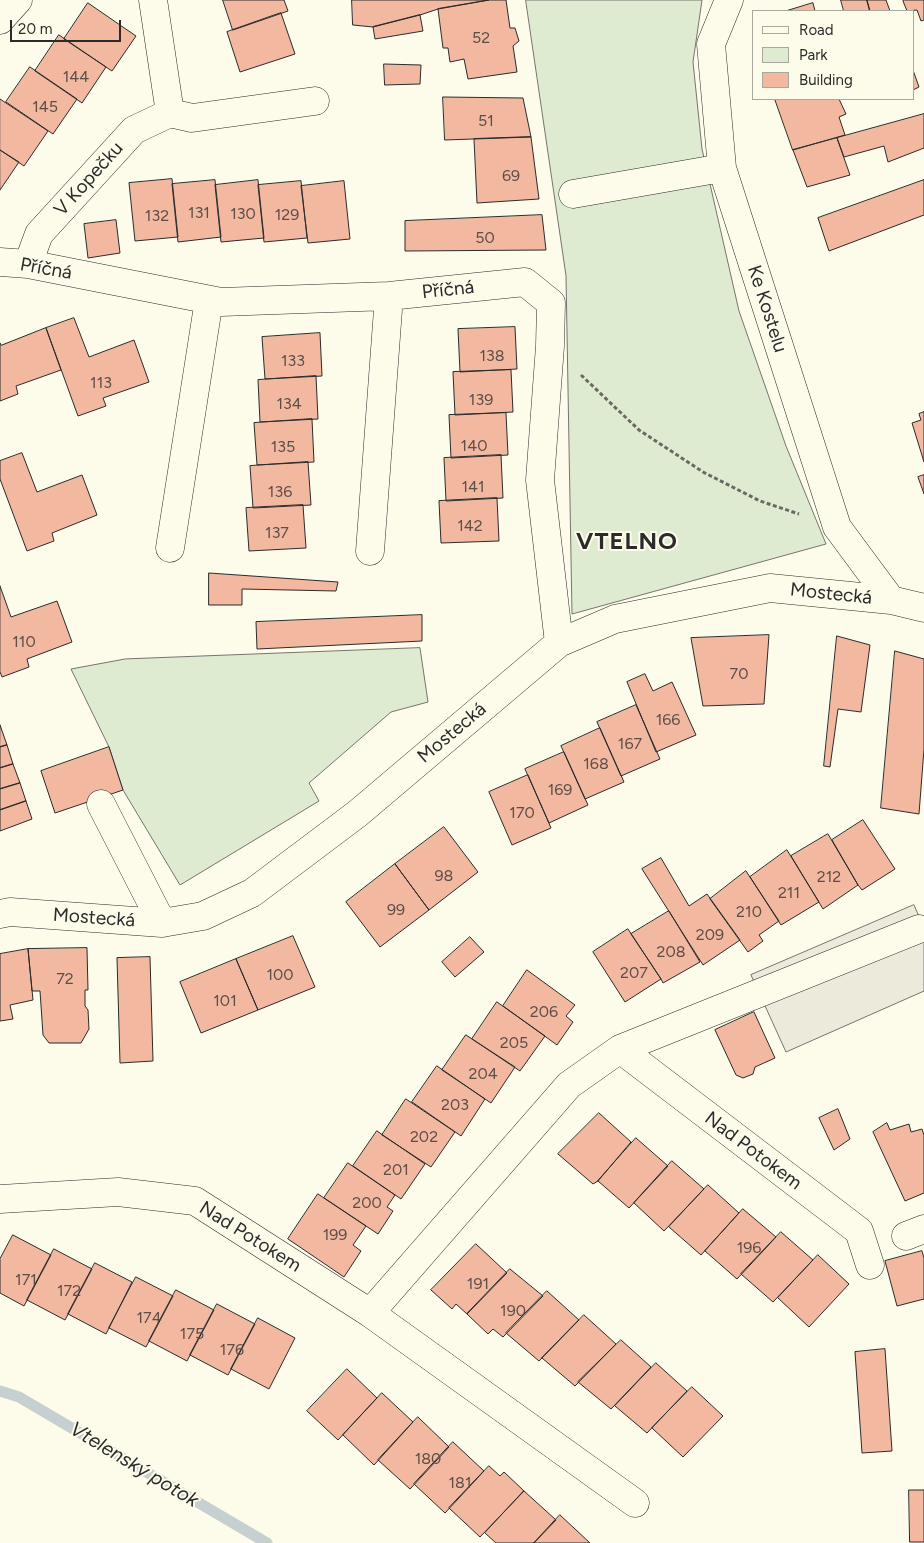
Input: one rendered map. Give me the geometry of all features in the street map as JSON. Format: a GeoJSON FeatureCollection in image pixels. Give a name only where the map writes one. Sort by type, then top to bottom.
{"type":"FeatureCollection","features":[{"type":"Feature","properties":{"kind":"street"},"geometry":{"type":"LineString","coordinates":[[0,20],[18,0]]}},
{"type":"Feature","properties":{"kind":"street"},"geometry":{"type":"LineString","coordinates":[[153,0],[170,113],[192,118],[315,101]]}},
{"type":"Feature","properties":{"kind":"street","name":"Ke Kostelu"},"geometry":{"type":"LineString","coordinates":[[728,0],[711,44],[722,168],[837,527],[891,600]]}},
{"type":"Feature","properties":{"kind":"street","name":"V Kopečku"},"geometry":{"type":"LineString","coordinates":[[28,264],[39,234],[134,130],[170,113]]}},
{"type":"Feature","properties":{"kind":"street"},"geometry":{"type":"LineString","coordinates":[[573,194],[722,168]]}},
{"type":"Feature","properties":{"kind":"street","name":"Příčná"},"geometry":{"type":"LineString","coordinates":[[0,262],[28,264],[221,302],[389,296],[524,282],[551,302],[550,346],[540,480],[560,643]]}},
{"type":"Feature","properties":{"kind":"street"},"geometry":{"type":"LineString","coordinates":[[370,551],[389,296]]}},
{"type":"Feature","properties":{"kind":"street"},"geometry":{"type":"LineString","coordinates":[[170,548],[208,300]]}},
{"type":"Feature","properties":{"kind":"street","name":"Mostecká"},"geometry":{"type":"LineString","coordinates":[[0,914],[10,912],[162,923],[203,916],[252,893],[357,814],[560,643],[615,619],[770,588],[891,600],[924,608]]}},
{"type":"Feature","properties":{"kind":"street"},"geometry":{"type":"LineString","coordinates":[[101,804],[162,923]]}},
{"type":"Feature","properties":{"kind":"street"},"geometry":{"type":"LineString","coordinates":[[370,1314],[569,1085],[620,1049],[919,929]]}},
{"type":"Feature","properties":{"kind":"street","name":"Nad Potokem"},"geometry":{"type":"LineString","coordinates":[[620,1049],[859,1232],[870,1265]]}},
{"type":"Feature","properties":{"kind":"street","name":"Nad Potokem"},"geometry":{"type":"LineString","coordinates":[[0,1199],[118,1192],[195,1202],[370,1314],[635,1503]]}},
{"type":"Feature","properties":{"kind":"path"},"geometry":{"type":"LineString","coordinates":[[550,346],[639,430],[703,472],[760,501],[837,527]]}},
{"type":"Feature","properties":{"kind":"green space"},"geometry":{"type":"Polygon","coordinates":[[[526,0],[702,0],[693,62],[702,149],[739,311],[786,446],[826,544],[572,614],[566,276],[526,0]]]}},
{"type":"Feature","properties":{"kind":"green space"},"geometry":{"type":"Polygon","coordinates":[[[420,648],[428,702],[391,712],[309,783],[319,801],[180,885],[123,790],[109,747],[71,669],[125,659],[420,648]]]}},
{"type":"Feature","properties":{"kind":"shaded area"},"geometry":{"type":"Polygon","coordinates":[[[914,905],[924,928],[924,991],[786,1052],[751,975],[914,905]]]}},
{"type":"Feature","properties":{"kind":"building"},"geometry":{"type":"Polygon","coordinates":[[[223,0],[284,0],[288,11],[233,30],[223,0]]]}},
{"type":"Feature","properties":{"kind":"building"},"geometry":{"type":"Polygon","coordinates":[[[352,0],[489,0],[438,9],[373,27],[353,25],[352,0]]]}},
{"type":"Feature","properties":{"kind":"building"},"geometry":{"type":"Polygon","coordinates":[[[489,0],[506,0],[510,28],[515,28],[519,41],[513,46],[517,72],[468,79],[464,59],[450,62],[448,48],[443,48],[438,9],[489,0]]]}},
{"type":"Feature","properties":{"kind":"building"},"geometry":{"type":"Polygon","coordinates":[[[841,0],[867,0],[870,10],[844,10],[841,0]]]}},
{"type":"Feature","properties":{"kind":"building"},"geometry":{"type":"Polygon","coordinates":[[[867,0],[886,0],[890,10],[870,10],[867,0]]]}},
{"type":"Feature","properties":{"kind":"building"},"geometry":{"type":"Polygon","coordinates":[[[924,0],[924,20],[921,21],[917,10],[907,10],[903,1],[924,0]]]}},
{"type":"Feature","properties":{"kind":"building"},"geometry":{"type":"Polygon","coordinates":[[[88,3],[136,36],[112,71],[64,39],[88,3]]]}},
{"type":"Feature","properties":{"kind":"building"},"geometry":{"type":"Polygon","coordinates":[[[813,3],[815,10],[789,10],[813,3]]]}},
{"type":"Feature","properties":{"kind":"building"},"geometry":{"type":"Polygon","coordinates":[[[281,13],[295,54],[240,72],[227,32],[281,13]]]}},
{"type":"Feature","properties":{"kind":"building"},"geometry":{"type":"Polygon","coordinates":[[[420,15],[423,31],[375,39],[373,27],[420,15]]]}},
{"type":"Feature","properties":{"kind":"building"},"geometry":{"type":"Polygon","coordinates":[[[59,35],[106,67],[82,103],[35,71],[59,35]]]}},
{"type":"Feature","properties":{"kind":"building"},"geometry":{"type":"Polygon","coordinates":[[[384,64],[421,65],[420,84],[385,85],[384,64]]]}},
{"type":"Feature","properties":{"kind":"building"},"geometry":{"type":"Polygon","coordinates":[[[30,67],[77,99],[53,134],[6,102],[30,67]]]}},
{"type":"Feature","properties":{"kind":"building"},"geometry":{"type":"Polygon","coordinates":[[[914,73],[919,87],[914,90],[914,73]]]}},
{"type":"Feature","properties":{"kind":"building"},"geometry":{"type":"Polygon","coordinates":[[[443,97],[523,98],[531,137],[445,140],[443,97]]]}},
{"type":"Feature","properties":{"kind":"building"},"geometry":{"type":"Polygon","coordinates":[[[0,99],[48,131],[24,166],[0,150],[0,99]]]}},
{"type":"Feature","properties":{"kind":"building"},"geometry":{"type":"Polygon","coordinates":[[[775,100],[839,100],[846,114],[839,117],[845,135],[793,150],[775,100]]]}},
{"type":"Feature","properties":{"kind":"building"},"geometry":{"type":"Polygon","coordinates":[[[924,114],[924,148],[888,162],[884,146],[844,157],[837,138],[924,114]]]}},
{"type":"Feature","properties":{"kind":"building"},"geometry":{"type":"Polygon","coordinates":[[[531,137],[539,199],[477,203],[474,139],[531,137]]]}},
{"type":"Feature","properties":{"kind":"building"},"geometry":{"type":"Polygon","coordinates":[[[837,138],[850,175],[807,187],[793,150],[837,138]]]}},
{"type":"Feature","properties":{"kind":"building"},"geometry":{"type":"Polygon","coordinates":[[[0,150],[19,162],[0,190],[0,150]]]}},
{"type":"Feature","properties":{"kind":"building"},"geometry":{"type":"Polygon","coordinates":[[[172,179],[178,237],[135,241],[129,183],[172,179]]]}},
{"type":"Feature","properties":{"kind":"building"},"geometry":{"type":"Polygon","coordinates":[[[215,180],[221,237],[178,242],[172,184],[215,180]]]}},
{"type":"Feature","properties":{"kind":"building"},"geometry":{"type":"Polygon","coordinates":[[[258,180],[264,238],[221,242],[215,185],[258,180]]]}},
{"type":"Feature","properties":{"kind":"building"},"geometry":{"type":"Polygon","coordinates":[[[924,180],[924,215],[829,251],[818,218],[924,180]]]}},
{"type":"Feature","properties":{"kind":"building"},"geometry":{"type":"Polygon","coordinates":[[[301,181],[307,238],[264,242],[258,185],[301,181]]]}},
{"type":"Feature","properties":{"kind":"building"},"geometry":{"type":"Polygon","coordinates":[[[344,181],[350,239],[308,243],[301,186],[344,181]]]}},
{"type":"Feature","properties":{"kind":"building"},"geometry":{"type":"Polygon","coordinates":[[[542,215],[546,250],[405,251],[405,221],[542,215]]]}},
{"type":"Feature","properties":{"kind":"building"},"geometry":{"type":"Polygon","coordinates":[[[116,220],[120,253],[88,258],[84,224],[116,220]]]}},
{"type":"Feature","properties":{"kind":"building"},"geometry":{"type":"Polygon","coordinates":[[[74,318],[89,357],[134,340],[149,382],[103,398],[106,406],[78,416],[46,328],[74,318]]]}},
{"type":"Feature","properties":{"kind":"building"},"geometry":{"type":"Polygon","coordinates":[[[515,327],[517,369],[460,372],[458,329],[515,327]]]}},
{"type":"Feature","properties":{"kind":"building"},"geometry":{"type":"Polygon","coordinates":[[[46,328],[61,370],[16,386],[18,394],[0,401],[0,343],[1,345],[46,328]]]}},
{"type":"Feature","properties":{"kind":"building"},"geometry":{"type":"Polygon","coordinates":[[[320,333],[322,376],[265,379],[262,337],[320,333]]]}},
{"type":"Feature","properties":{"kind":"building"},"geometry":{"type":"Polygon","coordinates":[[[511,370],[513,412],[455,415],[453,372],[511,370]]]}},
{"type":"Feature","properties":{"kind":"building"},"geometry":{"type":"Polygon","coordinates":[[[316,376],[318,419],[260,422],[258,380],[316,376]]]}},
{"type":"Feature","properties":{"kind":"building"},"geometry":{"type":"Polygon","coordinates":[[[924,412],[924,462],[912,423],[921,420],[919,414],[924,412]]]}},
{"type":"Feature","properties":{"kind":"building"},"geometry":{"type":"Polygon","coordinates":[[[506,413],[508,455],[451,458],[449,415],[506,413]]]}},
{"type":"Feature","properties":{"kind":"building"},"geometry":{"type":"Polygon","coordinates":[[[312,419],[314,462],[257,465],[254,423],[312,419]]]}},
{"type":"Feature","properties":{"kind":"building"},"geometry":{"type":"Polygon","coordinates":[[[22,453],[37,492],[82,475],[97,515],[52,533],[54,541],[27,551],[0,479],[0,461],[22,453]]]}},
{"type":"Feature","properties":{"kind":"building"},"geometry":{"type":"Polygon","coordinates":[[[501,455],[503,498],[446,501],[444,458],[501,455]]]}},
{"type":"Feature","properties":{"kind":"building"},"geometry":{"type":"Polygon","coordinates":[[[308,462],[311,505],[253,508],[250,466],[308,462]]]}},
{"type":"Feature","properties":{"kind":"building"},"geometry":{"type":"Polygon","coordinates":[[[924,475],[924,494],[918,477],[924,475]]]}},
{"type":"Feature","properties":{"kind":"building"},"geometry":{"type":"Polygon","coordinates":[[[497,498],[499,541],[441,543],[439,501],[497,498]]]}},
{"type":"Feature","properties":{"kind":"building"},"geometry":{"type":"Polygon","coordinates":[[[303,505],[306,548],[249,551],[246,508],[303,505]]]}},
{"type":"Feature","properties":{"kind":"building"},"geometry":{"type":"Polygon","coordinates":[[[209,573],[338,582],[336,591],[242,589],[242,605],[209,605],[209,573]]]}},
{"type":"Feature","properties":{"kind":"building"},"geometry":{"type":"Polygon","coordinates":[[[0,586],[11,617],[57,601],[72,642],[27,659],[29,667],[2,677],[0,672],[0,586]]]}},
{"type":"Feature","properties":{"kind":"building"},"geometry":{"type":"Polygon","coordinates":[[[422,615],[422,641],[257,649],[256,622],[422,615]]]}},
{"type":"Feature","properties":{"kind":"building"},"geometry":{"type":"Polygon","coordinates":[[[769,635],[764,704],[703,706],[691,638],[769,635]]]}},
{"type":"Feature","properties":{"kind":"building"},"geometry":{"type":"Polygon","coordinates":[[[837,636],[870,645],[861,712],[838,709],[830,767],[824,766],[837,636]]]}},
{"type":"Feature","properties":{"kind":"building"},"geometry":{"type":"Polygon","coordinates":[[[895,651],[924,659],[924,749],[919,814],[881,808],[895,651]]]}},
{"type":"Feature","properties":{"kind":"building"},"geometry":{"type":"Polygon","coordinates":[[[645,674],[653,691],[672,682],[696,735],[656,752],[627,682],[645,674]]]}},
{"type":"Feature","properties":{"kind":"building"},"geometry":{"type":"Polygon","coordinates":[[[636,705],[660,759],[621,776],[597,722],[636,705]]]}},
{"type":"Feature","properties":{"kind":"building"},"geometry":{"type":"Polygon","coordinates":[[[0,725],[7,745],[0,747],[0,725]]]}},
{"type":"Feature","properties":{"kind":"building"},"geometry":{"type":"Polygon","coordinates":[[[600,728],[624,782],[585,799],[561,746],[600,728]]]}},
{"type":"Feature","properties":{"kind":"building"},"geometry":{"type":"Polygon","coordinates":[[[7,745],[13,764],[0,768],[0,747],[7,745]]]}},
{"type":"Feature","properties":{"kind":"building"},"geometry":{"type":"Polygon","coordinates":[[[109,747],[123,790],[55,813],[41,771],[109,747]]]}},
{"type":"Feature","properties":{"kind":"building"},"geometry":{"type":"Polygon","coordinates":[[[564,752],[588,805],[549,823],[525,769],[564,752]]]}},
{"type":"Feature","properties":{"kind":"building"},"geometry":{"type":"Polygon","coordinates":[[[13,764],[20,783],[0,789],[0,768],[13,764]]]}},
{"type":"Feature","properties":{"kind":"building"},"geometry":{"type":"Polygon","coordinates":[[[528,775],[551,828],[512,845],[489,792],[528,775]]]}},
{"type":"Feature","properties":{"kind":"building"},"geometry":{"type":"Polygon","coordinates":[[[20,783],[26,801],[0,810],[0,789],[20,783]]]}},
{"type":"Feature","properties":{"kind":"building"},"geometry":{"type":"Polygon","coordinates":[[[26,801],[32,819],[0,831],[0,810],[26,801]]]}},
{"type":"Feature","properties":{"kind":"building"},"geometry":{"type":"Polygon","coordinates":[[[863,820],[895,869],[862,890],[832,840],[863,820]]]}},
{"type":"Feature","properties":{"kind":"building"},"geometry":{"type":"Polygon","coordinates":[[[444,827],[478,872],[429,910],[395,864],[444,827]]]}},
{"type":"Feature","properties":{"kind":"building"},"geometry":{"type":"Polygon","coordinates":[[[828,834],[858,885],[823,909],[791,856],[828,834]]]}},
{"type":"Feature","properties":{"kind":"building"},"geometry":{"type":"Polygon","coordinates":[[[787,850],[819,902],[781,925],[750,877],[787,850]]]}},
{"type":"Feature","properties":{"kind":"building"},"geometry":{"type":"Polygon","coordinates":[[[661,858],[689,906],[707,894],[740,940],[703,965],[642,869],[661,858]]]}},
{"type":"Feature","properties":{"kind":"building"},"geometry":{"type":"Polygon","coordinates":[[[395,864],[429,910],[380,947],[346,902],[395,864]]]}},
{"type":"Feature","properties":{"kind":"building"},"geometry":{"type":"Polygon","coordinates":[[[746,871],[779,921],[759,935],[763,941],[748,952],[710,899],[746,871]]]}},
{"type":"Feature","properties":{"kind":"building"},"geometry":{"type":"Polygon","coordinates":[[[669,911],[700,962],[663,983],[631,934],[669,911]]]}},
{"type":"Feature","properties":{"kind":"building"},"geometry":{"type":"Polygon","coordinates":[[[628,929],[661,979],[625,1002],[593,952],[628,929]]]}},
{"type":"Feature","properties":{"kind":"building"},"geometry":{"type":"Polygon","coordinates":[[[293,936],[315,987],[258,1010],[236,959],[293,936]]]}},
{"type":"Feature","properties":{"kind":"building"},"geometry":{"type":"Polygon","coordinates":[[[470,937],[484,952],[455,977],[442,962],[470,937]]]}},
{"type":"Feature","properties":{"kind":"building"},"geometry":{"type":"Polygon","coordinates":[[[87,948],[88,990],[85,990],[85,1006],[88,1010],[89,1029],[81,1043],[49,1043],[43,1035],[40,991],[32,991],[28,949],[87,948]]]}},
{"type":"Feature","properties":{"kind":"building"},"geometry":{"type":"Polygon","coordinates":[[[28,949],[33,1000],[10,1005],[13,1019],[0,1021],[0,954],[28,949]]]}},
{"type":"Feature","properties":{"kind":"building"},"geometry":{"type":"Polygon","coordinates":[[[150,957],[153,1061],[120,1063],[117,958],[150,957]]]}},
{"type":"Feature","properties":{"kind":"building"},"geometry":{"type":"Polygon","coordinates":[[[236,959],[258,1010],[201,1033],[180,982],[236,959]]]}},
{"type":"Feature","properties":{"kind":"building"},"geometry":{"type":"Polygon","coordinates":[[[527,970],[575,1005],[566,1016],[573,1022],[557,1045],[503,1006],[527,970]]]}},
{"type":"Feature","properties":{"kind":"building"},"geometry":{"type":"Polygon","coordinates":[[[497,1002],[545,1036],[520,1071],[472,1039],[497,1002]]]}},
{"type":"Feature","properties":{"kind":"building"},"geometry":{"type":"Polygon","coordinates":[[[754,1012],[775,1058],[755,1067],[753,1074],[743,1078],[736,1075],[715,1030],[754,1012]]]}},
{"type":"Feature","properties":{"kind":"building"},"geometry":{"type":"Polygon","coordinates":[[[466,1035],[515,1067],[491,1103],[442,1070],[466,1035]]]}},
{"type":"Feature","properties":{"kind":"building"},"geometry":{"type":"Polygon","coordinates":[[[437,1066],[485,1099],[461,1136],[412,1102],[437,1066]]]}},
{"type":"Feature","properties":{"kind":"building"},"geometry":{"type":"Polygon","coordinates":[[[406,1099],[455,1132],[431,1167],[382,1135],[406,1099]]]}},
{"type":"Feature","properties":{"kind":"building"},"geometry":{"type":"Polygon","coordinates":[[[838,1109],[850,1139],[834,1150],[819,1118],[838,1109]]]}},
{"type":"Feature","properties":{"kind":"building"},"geometry":{"type":"Polygon","coordinates":[[[599,1113],[631,1142],[598,1181],[593,1184],[558,1154],[599,1113]]]}},
{"type":"Feature","properties":{"kind":"building"},"geometry":{"type":"Polygon","coordinates":[[[887,1123],[890,1130],[909,1124],[911,1132],[922,1129],[924,1135],[924,1193],[905,1201],[873,1132],[887,1123]]]}},
{"type":"Feature","properties":{"kind":"building"},"geometry":{"type":"Polygon","coordinates":[[[377,1131],[425,1164],[401,1199],[353,1166],[377,1131]]]}},
{"type":"Feature","properties":{"kind":"building"},"geometry":{"type":"Polygon","coordinates":[[[636,1138],[668,1166],[629,1208],[598,1181],[636,1138]]]}},
{"type":"Feature","properties":{"kind":"building"},"geometry":{"type":"Polygon","coordinates":[[[672,1161],[704,1189],[664,1231],[634,1203],[672,1161]]]}},
{"type":"Feature","properties":{"kind":"building"},"geometry":{"type":"Polygon","coordinates":[[[348,1163],[395,1195],[387,1207],[393,1211],[378,1234],[324,1198],[348,1163]]]}},
{"type":"Feature","properties":{"kind":"building"},"geometry":{"type":"Polygon","coordinates":[[[708,1185],[739,1213],[701,1255],[669,1227],[708,1185]]]}},
{"type":"Feature","properties":{"kind":"building"},"geometry":{"type":"Polygon","coordinates":[[[318,1194],[366,1226],[353,1245],[361,1251],[344,1277],[288,1239],[318,1194]]]}},
{"type":"Feature","properties":{"kind":"building"},"geometry":{"type":"Polygon","coordinates":[[[743,1209],[776,1237],[737,1279],[705,1251],[743,1209]]]}},
{"type":"Feature","properties":{"kind":"building"},"geometry":{"type":"Polygon","coordinates":[[[781,1232],[813,1260],[773,1302],[741,1274],[781,1232]]]}},
{"type":"Feature","properties":{"kind":"building"},"geometry":{"type":"Polygon","coordinates":[[[13,1235],[51,1255],[24,1306],[0,1293],[0,1259],[13,1235]]]}},
{"type":"Feature","properties":{"kind":"building"},"geometry":{"type":"Polygon","coordinates":[[[476,1244],[507,1273],[467,1314],[456,1304],[452,1309],[431,1290],[476,1244]]]}},
{"type":"Feature","properties":{"kind":"building"},"geometry":{"type":"Polygon","coordinates":[[[54,1249],[92,1269],[65,1320],[27,1300],[54,1249]]]}},
{"type":"Feature","properties":{"kind":"building"},"geometry":{"type":"Polygon","coordinates":[[[922,1251],[924,1258],[924,1299],[897,1306],[885,1261],[922,1251]]]}},
{"type":"Feature","properties":{"kind":"building"},"geometry":{"type":"Polygon","coordinates":[[[818,1255],[849,1284],[809,1327],[778,1298],[818,1255]]]}},
{"type":"Feature","properties":{"kind":"building"},"geometry":{"type":"Polygon","coordinates":[[[95,1263],[132,1282],[106,1334],[68,1314],[95,1263]]]}},
{"type":"Feature","properties":{"kind":"building"},"geometry":{"type":"Polygon","coordinates":[[[510,1269],[543,1296],[503,1337],[493,1329],[488,1334],[467,1314],[510,1269]]]}},
{"type":"Feature","properties":{"kind":"building"},"geometry":{"type":"Polygon","coordinates":[[[136,1277],[173,1296],[146,1347],[109,1328],[136,1277]]]}},
{"type":"Feature","properties":{"kind":"building"},"geometry":{"type":"Polygon","coordinates":[[[176,1290],[214,1310],[187,1361],[149,1341],[176,1290]]]}},
{"type":"Feature","properties":{"kind":"building"},"geometry":{"type":"Polygon","coordinates":[[[547,1291],[579,1320],[539,1361],[506,1333],[547,1291]]]}},
{"type":"Feature","properties":{"kind":"building"},"geometry":{"type":"Polygon","coordinates":[[[217,1304],[255,1324],[228,1375],[190,1355],[217,1304]]]}},
{"type":"Feature","properties":{"kind":"building"},"geometry":{"type":"Polygon","coordinates":[[[584,1315],[616,1344],[575,1386],[542,1358],[584,1315]]]}},
{"type":"Feature","properties":{"kind":"building"},"geometry":{"type":"Polygon","coordinates":[[[258,1318],[295,1338],[269,1389],[231,1369],[258,1318]]]}},
{"type":"Feature","properties":{"kind":"building"},"geometry":{"type":"Polygon","coordinates":[[[621,1340],[651,1367],[611,1409],[578,1382],[621,1340]]]}},
{"type":"Feature","properties":{"kind":"building"},"geometry":{"type":"Polygon","coordinates":[[[885,1349],[892,1451],[862,1453],[855,1352],[885,1349]]]}},
{"type":"Feature","properties":{"kind":"building"},"geometry":{"type":"Polygon","coordinates":[[[656,1363],[687,1391],[647,1433],[615,1406],[656,1363]]]}},
{"type":"Feature","properties":{"kind":"building"},"geometry":{"type":"Polygon","coordinates":[[[347,1369],[377,1398],[338,1440],[307,1411],[347,1369]]]}},
{"type":"Feature","properties":{"kind":"building"},"geometry":{"type":"Polygon","coordinates":[[[692,1387],[723,1416],[683,1457],[652,1428],[692,1387]]]}},
{"type":"Feature","properties":{"kind":"building"},"geometry":{"type":"Polygon","coordinates":[[[382,1393],[413,1422],[374,1465],[343,1435],[382,1393]]]}},
{"type":"Feature","properties":{"kind":"building"},"geometry":{"type":"Polygon","coordinates":[[[418,1417],[449,1447],[410,1489],[378,1460],[418,1417]]]}},
{"type":"Feature","properties":{"kind":"building"},"geometry":{"type":"Polygon","coordinates":[[[453,1442],[484,1471],[445,1513],[414,1484],[453,1442]]]}},
{"type":"Feature","properties":{"kind":"building"},"geometry":{"type":"Polygon","coordinates":[[[489,1466],[500,1476],[504,1472],[524,1491],[480,1537],[449,1508],[489,1466]]]}},
{"type":"Feature","properties":{"kind":"building"},"geometry":{"type":"Polygon","coordinates":[[[909,1490],[924,1490],[924,1542],[910,1542],[909,1490]]]}},
{"type":"Feature","properties":{"kind":"building"},"geometry":{"type":"Polygon","coordinates":[[[524,1491],[556,1520],[534,1543],[496,1543],[485,1533],[524,1491]]]}},
{"type":"Feature","properties":{"kind":"building"},"geometry":{"type":"Polygon","coordinates":[[[560,1515],[590,1543],[534,1543],[560,1515]]]}},
{"type":"Feature","properties":{"kind":"waterway","name":"Vtelenský potok"},"geometry":{"type":"LineString","coordinates":[[0,1391],[19,1397],[267,1543]]}},
{"type":"Feature","properties":{"kind":"district","name":"VTELNO"},"geometry":{"type":"Point","coordinates":[627,542]}}]}
